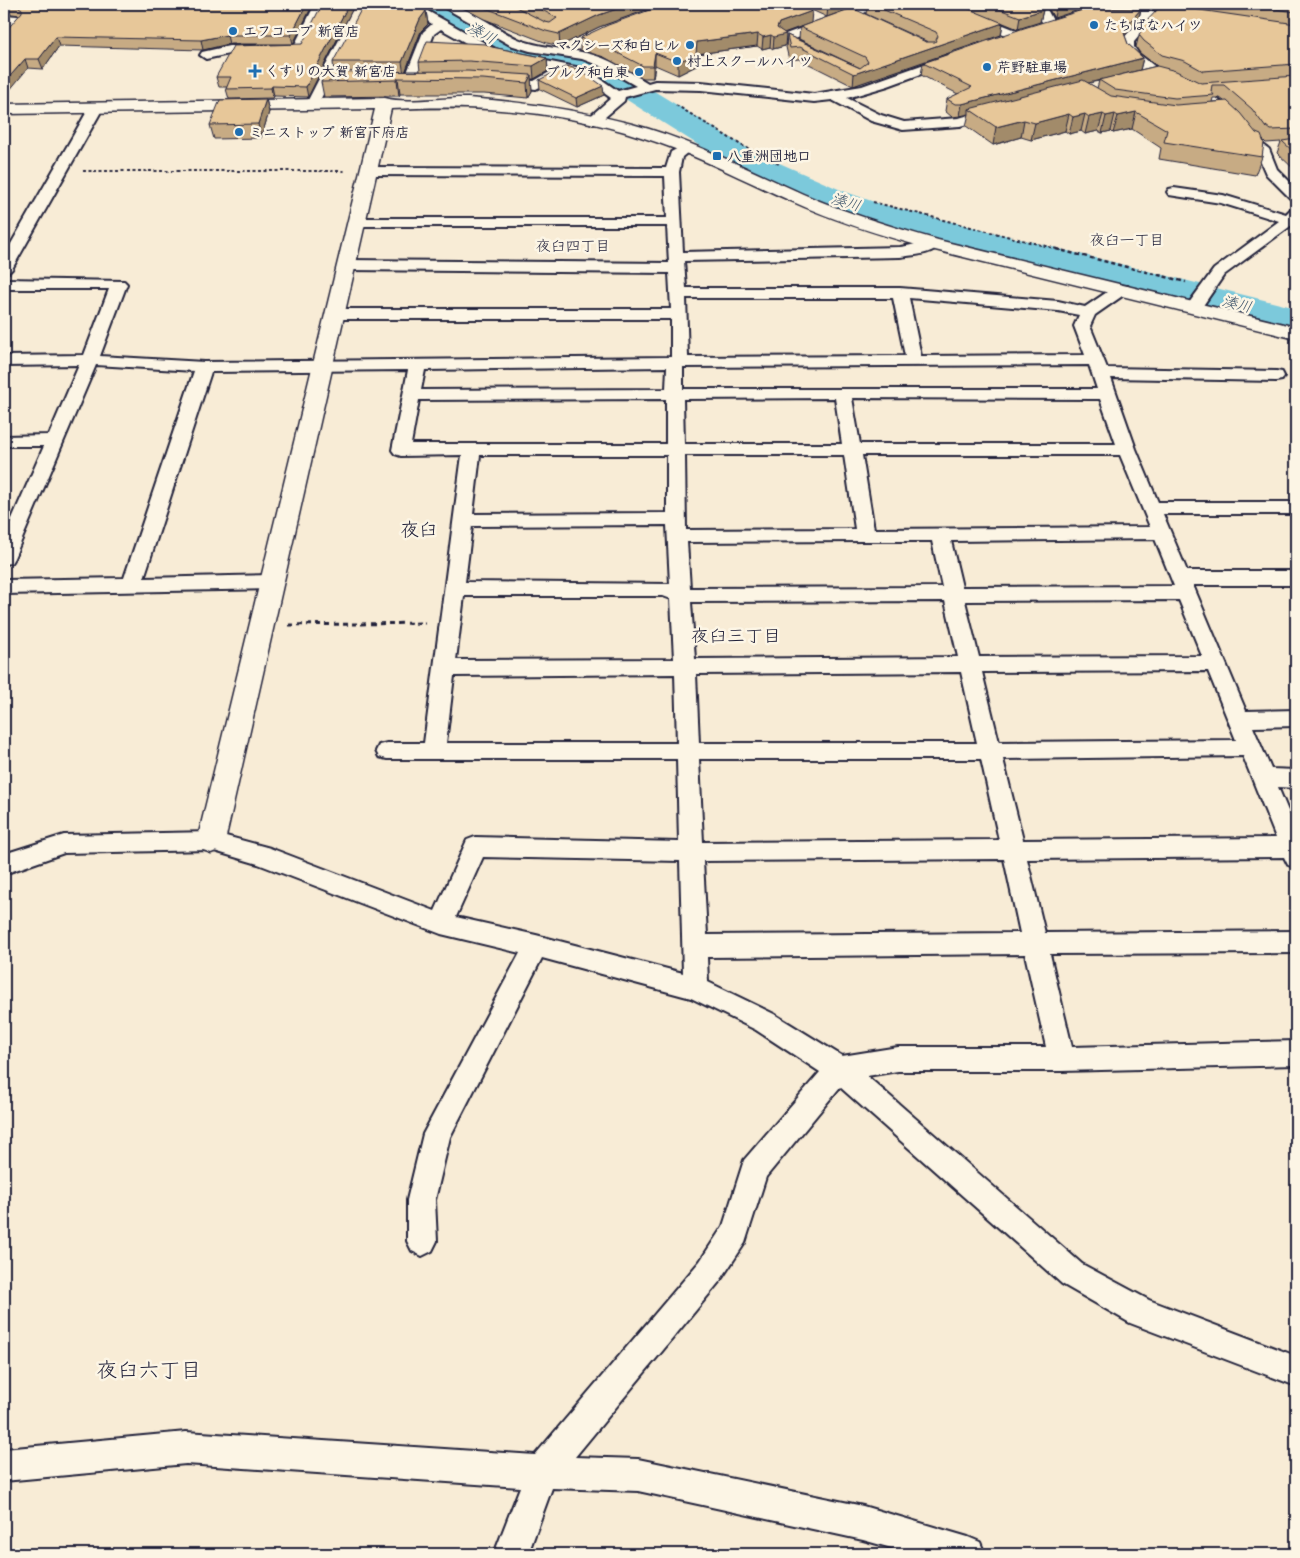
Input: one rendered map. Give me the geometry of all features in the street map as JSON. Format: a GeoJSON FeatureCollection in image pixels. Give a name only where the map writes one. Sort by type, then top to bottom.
{"type":"FeatureCollection","features":[{"type":"Feature","properties":{"kind":"street"},"geometry":{"type":"LineString","coordinates":[[206,55],[229,50],[298,50],[322,4]]}},
{"type":"Feature","properties":{"kind":"street"},"geometry":{"type":"LineString","coordinates":[[444,4],[514,42],[530,47],[585,56],[607,64],[643,88]]}},
{"type":"Feature","properties":{"kind":"street"},"geometry":{"type":"LineString","coordinates":[[826,58],[784,38],[878,4]]}},
{"type":"Feature","properties":{"kind":"street"},"geometry":{"type":"LineString","coordinates":[[942,4],[1026,33]]}},
{"type":"Feature","properties":{"kind":"street"},"geometry":{"type":"LineString","coordinates":[[1000,41],[1054,24],[1038,4]]}},
{"type":"Feature","properties":{"kind":"street"},"geometry":{"type":"LineString","coordinates":[[405,5],[497,54],[566,68],[587,75],[620,95]]}},
{"type":"Feature","properties":{"kind":"street"},"geometry":{"type":"LineString","coordinates":[[1093,13],[1149,16],[1183,14],[1192,16]]}},
{"type":"Feature","properties":{"kind":"street"},"geometry":{"type":"LineString","coordinates":[[851,14],[869,22]]}},
{"type":"Feature","properties":{"kind":"street"},"geometry":{"type":"LineString","coordinates":[[1149,16],[1139,32],[1129,38],[1127,43],[1130,52],[1154,72]]}},
{"type":"Feature","properties":{"kind":"street"},"geometry":{"type":"LineString","coordinates":[[811,17],[826,23]]}},
{"type":"Feature","properties":{"kind":"street"},"geometry":{"type":"LineString","coordinates":[[4,19],[18,20],[4,38]]}},
{"type":"Feature","properties":{"kind":"street"},"geometry":{"type":"LineString","coordinates":[[427,80],[405,80],[429,32],[440,24]]}},
{"type":"Feature","properties":{"kind":"street"},"geometry":{"type":"LineString","coordinates":[[312,104],[352,25]]}},
{"type":"Feature","properties":{"kind":"street"},"geometry":{"type":"LineString","coordinates":[[548,65],[560,52],[581,43]]}},
{"type":"Feature","properties":{"kind":"street"},"geometry":{"type":"LineString","coordinates":[[593,120],[617,101],[620,95],[655,85],[701,86],[814,98],[835,97],[856,92],[959,56]]}},
{"type":"Feature","properties":{"kind":"street"},"geometry":{"type":"LineString","coordinates":[[493,81],[536,85],[566,68]]}},
{"type":"Feature","properties":{"kind":"street"},"geometry":{"type":"LineString","coordinates":[[1139,75],[1154,72],[1169,75]]}},
{"type":"Feature","properties":{"kind":"street"},"geometry":{"type":"LineString","coordinates":[[323,81],[342,81]]}},
{"type":"Feature","properties":{"kind":"street"},"geometry":{"type":"LineString","coordinates":[[1184,82],[1197,89],[1241,126],[1256,146],[1262,150],[1271,171],[1296,196]]}},
{"type":"Feature","properties":{"kind":"street"},"geometry":{"type":"LineString","coordinates":[[1197,89],[1216,87]]}},
{"type":"Feature","properties":{"kind":"street"},"geometry":{"type":"LineString","coordinates":[[835,97],[876,118],[902,126],[960,122],[1005,109]]}},
{"type":"Feature","properties":{"kind":"street"},"geometry":{"type":"LineString","coordinates":[[212,841],[325,364],[380,116],[385,103]]}},
{"type":"Feature","properties":{"kind":"street"},"geometry":{"type":"LineString","coordinates":[[4,109],[385,103],[475,103],[520,107],[593,120],[648,134],[686,148],[841,216],[932,244],[1296,333]]}},
{"type":"Feature","properties":{"kind":"street"},"geometry":{"type":"LineString","coordinates":[[4,269],[58,171],[96,108]]}},
{"type":"Feature","properties":{"kind":"street"},"geometry":{"type":"LineString","coordinates":[[1208,114],[1226,112]]}},
{"type":"Feature","properties":{"kind":"street"},"geometry":{"type":"LineString","coordinates":[[686,148],[676,155],[672,172],[681,354],[674,369],[674,394],[677,528],[685,667],[696,988]]}},
{"type":"Feature","properties":{"kind":"street"},"geometry":{"type":"LineString","coordinates":[[1262,150],[1279,148]]}},
{"type":"Feature","properties":{"kind":"street"},"geometry":{"type":"LineString","coordinates":[[368,171],[672,172]]}},
{"type":"Feature","properties":{"kind":"street"},"geometry":{"type":"LineString","coordinates":[[1174,192],[1223,200],[1294,218]]}},
{"type":"Feature","properties":{"kind":"street"},"geometry":{"type":"LineString","coordinates":[[1194,307],[1206,287],[1219,272],[1294,218]]}},
{"type":"Feature","properties":{"kind":"street"},"geometry":{"type":"LineString","coordinates":[[356,222],[673,222]]}},
{"type":"Feature","properties":{"kind":"street"},"geometry":{"type":"LineString","coordinates":[[347,265],[676,262],[900,252],[918,250],[932,244]]}},
{"type":"Feature","properties":{"kind":"street"},"geometry":{"type":"LineString","coordinates":[[4,284],[120,284],[90,360],[55,440],[9,532],[4,558]]}},
{"type":"Feature","properties":{"kind":"street"},"geometry":{"type":"LineString","coordinates":[[441,924],[475,847],[692,852],[1013,849],[1294,852],[1127,449],[1082,326],[1088,312],[1122,289]]}},
{"type":"Feature","properties":{"kind":"street"},"geometry":{"type":"LineString","coordinates":[[678,293],[900,293],[1058,306],[1088,312]]}},
{"type":"Feature","properties":{"kind":"street"},"geometry":{"type":"LineString","coordinates":[[900,293],[914,360]]}},
{"type":"Feature","properties":{"kind":"street"},"geometry":{"type":"LineString","coordinates":[[336,314],[679,314]]}},
{"type":"Feature","properties":{"kind":"street"},"geometry":{"type":"LineString","coordinates":[[4,361],[90,360],[204,367],[325,364],[914,360],[1276,376]]}},
{"type":"Feature","properties":{"kind":"street"},"geometry":{"type":"LineString","coordinates":[[418,364],[401,450],[1127,449]]}},
{"type":"Feature","properties":{"kind":"street"},"geometry":{"type":"LineString","coordinates":[[132,584],[204,367]]}},
{"type":"Feature","properties":{"kind":"street"},"geometry":{"type":"LineString","coordinates":[[412,396],[843,393],[1107,394]]}},
{"type":"Feature","properties":{"kind":"street"},"geometry":{"type":"LineString","coordinates":[[843,393],[866,535]]}},
{"type":"Feature","properties":{"kind":"street"},"geometry":{"type":"LineString","coordinates":[[4,441],[55,440]]}},
{"type":"Feature","properties":{"kind":"street"},"geometry":{"type":"LineString","coordinates":[[434,751],[472,450]]}},
{"type":"Feature","properties":{"kind":"street"},"geometry":{"type":"LineString","coordinates":[[1152,508],[1296,508]]}},
{"type":"Feature","properties":{"kind":"street"},"geometry":{"type":"LineString","coordinates":[[464,520],[866,535],[1162,533]]}},
{"type":"Feature","properties":{"kind":"street"},"geometry":{"type":"LineString","coordinates":[[940,535],[972,665],[990,751],[1062,1059]]}},
{"type":"Feature","properties":{"kind":"street"},"geometry":{"type":"LineString","coordinates":[[455,589],[665,589],[681,595],[953,594],[1295,581]]}},
{"type":"Feature","properties":{"kind":"street"},"geometry":{"type":"LineString","coordinates":[[4,587],[272,582]]}},
{"type":"Feature","properties":{"kind":"street"},"geometry":{"type":"LineString","coordinates":[[445,668],[1216,663]]}},
{"type":"Feature","properties":{"kind":"street"},"geometry":{"type":"LineString","coordinates":[[1239,719],[1296,718]]}},
{"type":"Feature","properties":{"kind":"street"},"geometry":{"type":"LineString","coordinates":[[386,751],[990,751],[1251,748]]}},
{"type":"Feature","properties":{"kind":"street"},"geometry":{"type":"LineString","coordinates":[[1264,778],[1296,779]]}},
{"type":"Feature","properties":{"kind":"street"},"geometry":{"type":"LineString","coordinates":[[4,864],[64,844],[212,841],[262,856],[441,924],[536,946],[696,988],[765,1022],[839,1069],[1072,1274],[1141,1312],[1296,1371]]}},
{"type":"Feature","properties":{"kind":"street"},"geometry":{"type":"LineString","coordinates":[[695,946],[1034,942],[1296,942]]}},
{"type":"Feature","properties":{"kind":"street"},"geometry":{"type":"LineString","coordinates":[[422,1241],[421,1200],[437,1134],[536,946]]}},
{"type":"Feature","properties":{"kind":"street"},"geometry":{"type":"LineString","coordinates":[[511,1554],[542,1472],[710,1270],[734,1233],[754,1170],[839,1069],[898,1059],[1062,1059],[1296,1053]]}},
{"type":"Feature","properties":{"kind":"street"},"geometry":{"type":"LineString","coordinates":[[4,1464],[186,1448],[542,1472],[638,1476],[863,1523],[968,1554]]}},
{"type":"Feature","properties":{"kind":"path"},"geometry":{"type":"LineString","coordinates":[[643,88],[741,145],[785,167]]}},
{"type":"Feature","properties":{"kind":"path"},"geometry":{"type":"LineString","coordinates":[[58,171],[368,171]]}},
{"type":"Feature","properties":{"kind":"path"},"geometry":{"type":"LineString","coordinates":[[867,200],[1206,287]]}},
{"type":"Feature","properties":{"kind":"path"},"geometry":{"type":"LineString","coordinates":[[262,625],[450,623]]}},
{"type":"Feature","properties":{"kind":"building"},"geometry":{"type":"Polygon","coordinates":[[[4,4],[307,4],[291,35],[227,35],[201,40],[56,37],[39,59],[25,59],[4,83],[4,33],[22,12],[22,9],[16,5],[4,4]]]}},
{"type":"Feature","properties":{"kind":"building"},"geometry":{"type":"Polygon","coordinates":[[[322,4],[349,4],[306,87],[272,86],[271,88],[226,89],[231,77],[216,77],[233,46],[302,44],[322,4]]]}},
{"type":"Feature","properties":{"kind":"building"},"geometry":{"type":"Polygon","coordinates":[[[364,4],[413,4],[426,11],[420,19],[402,62],[333,62],[364,4]]]}},
{"type":"Feature","properties":{"kind":"building"},"geometry":{"type":"Polygon","coordinates":[[[476,4],[510,4],[550,23],[557,18],[531,4],[631,4],[599,15],[559,34],[546,31],[476,4]]]}},
{"type":"Feature","properties":{"kind":"building"},"geometry":{"type":"Polygon","coordinates":[[[666,4],[797,4],[812,11],[779,23],[777,28],[786,34],[763,37],[758,34],[697,42],[696,54],[678,62],[655,53],[653,66],[643,66],[604,46],[580,38],[608,25],[666,4]]]}},
{"type":"Feature","properties":{"kind":"building"},"geometry":{"type":"Polygon","coordinates":[[[870,4],[957,4],[1003,23],[854,74],[800,47],[790,48],[787,35],[860,68],[868,62],[865,57],[800,27],[852,8],[926,42],[935,42],[938,36],[936,32],[870,4]]]}},
{"type":"Feature","properties":{"kind":"building"},"geometry":{"type":"Polygon","coordinates":[[[986,4],[1039,4],[1043,10],[1020,17],[986,4]]]}},
{"type":"Feature","properties":{"kind":"building"},"geometry":{"type":"Polygon","coordinates":[[[1238,4],[1296,4],[1296,12],[1238,4]]]}},
{"type":"Feature","properties":{"kind":"building"},"geometry":{"type":"Polygon","coordinates":[[[1089,8],[1141,9],[1126,26],[1124,33],[1128,44],[1143,58],[962,104],[955,104],[947,99],[972,87],[923,63],[1024,28],[1089,8]]]}},
{"type":"Feature","properties":{"kind":"building"},"geometry":{"type":"Polygon","coordinates":[[[1186,8],[1296,24],[1296,64],[1203,71],[1185,61],[1162,55],[1139,35],[1143,25],[1158,9],[1186,8]]]}},
{"type":"Feature","properties":{"kind":"building"},"geometry":{"type":"Polygon","coordinates":[[[427,41],[486,44],[492,47],[547,58],[533,66],[469,61],[419,62],[427,41]]]}},
{"type":"Feature","properties":{"kind":"building"},"geometry":{"type":"Polygon","coordinates":[[[567,66],[582,71],[603,86],[576,98],[539,80],[567,66]]]}},
{"type":"Feature","properties":{"kind":"building"},"geometry":{"type":"Polygon","coordinates":[[[1157,66],[1176,71],[1201,83],[1296,76],[1296,129],[1271,130],[1266,126],[1266,128],[1252,109],[1224,85],[1212,85],[1211,91],[1214,95],[1175,98],[1115,90],[1099,80],[1157,66]]]}},
{"type":"Feature","properties":{"kind":"building"},"geometry":{"type":"Polygon","coordinates":[[[468,71],[531,75],[527,83],[483,79],[398,78],[397,80],[321,82],[326,72],[468,71]]]}},
{"type":"Feature","properties":{"kind":"building"},"geometry":{"type":"Polygon","coordinates":[[[1083,80],[1111,96],[1176,105],[1227,101],[1240,113],[1256,133],[1261,135],[1264,143],[1262,157],[1164,142],[1167,130],[1136,112],[1118,116],[1115,114],[1106,116],[1103,114],[1089,117],[1085,114],[1073,117],[1069,114],[1035,123],[1024,120],[996,127],[969,109],[1083,80]]]}},
{"type":"Feature","properties":{"kind":"building"},"geometry":{"type":"Polygon","coordinates":[[[266,99],[258,124],[210,125],[220,100],[266,99]]]}},
{"type":"Feature","properties":{"kind":"building"},"geometry":{"type":"Polygon","coordinates":[[[1296,139],[1296,154],[1282,141],[1296,139]]]}},
{"type":"Feature","properties":{"kind":"waterway"},"geometry":{"type":"LineString","coordinates":[[315,4],[323,4],[318,13]]}},
{"type":"Feature","properties":{"kind":"waterway","name":"湊川"},"geometry":{"type":"LineString","coordinates":[[429,4],[507,47],[590,64],[741,158],[831,198],[868,211],[954,234],[1296,319]]}},
{"type":"Feature","properties":{"kind":"waterway"},"geometry":{"type":"LineString","coordinates":[[1283,502],[1296,502]]}},
{"type":"Feature","properties":{"kind":"place","name":"たちばなハイツ"},"geometry":{"type":"Point","coordinates":[1094,25]}},
{"type":"Feature","properties":{"kind":"place","name":"エフコープ 新宮店"},"geometry":{"type":"Point","coordinates":[233,31]}},
{"type":"Feature","properties":{"kind":"place","name":"マクシーズ和白ヒル"},"geometry":{"type":"Point","coordinates":[690,45]}},
{"type":"Feature","properties":{"kind":"place","name":"村上スクールハイツ"},"geometry":{"type":"Point","coordinates":[677,61]}},
{"type":"Feature","properties":{"kind":"place","name":"芹野駐車場"},"geometry":{"type":"Point","coordinates":[987,67]}},
{"type":"Feature","properties":{"kind":"place","name":"くすりの大賀 新宮店"},"geometry":{"type":"Point","coordinates":[255,71]}},
{"type":"Feature","properties":{"kind":"place","name":"ブルグ和白東"},"geometry":{"type":"Point","coordinates":[639,72]}},
{"type":"Feature","properties":{"kind":"place","name":"ミニストップ 新宮下府店"},"geometry":{"type":"Point","coordinates":[239,132]}},
{"type":"Feature","properties":{"kind":"place","name":"八重洲団地口"},"geometry":{"type":"Point","coordinates":[717,156]}},
{"type":"Feature","properties":{"kind":"district","name":"夜臼一丁目"},"geometry":{"type":"Point","coordinates":[1127,240]}},
{"type":"Feature","properties":{"kind":"district","name":"夜臼四丁目"},"geometry":{"type":"Point","coordinates":[573,246]}},
{"type":"Feature","properties":{"kind":"district","name":"夜臼"},"geometry":{"type":"Point","coordinates":[419,529]}},
{"type":"Feature","properties":{"kind":"district","name":"夜臼三丁目"},"geometry":{"type":"Point","coordinates":[736,636]}},
{"type":"Feature","properties":{"kind":"district","name":"夜臼六丁目"},"geometry":{"type":"Point","coordinates":[149,1370]}}]}
